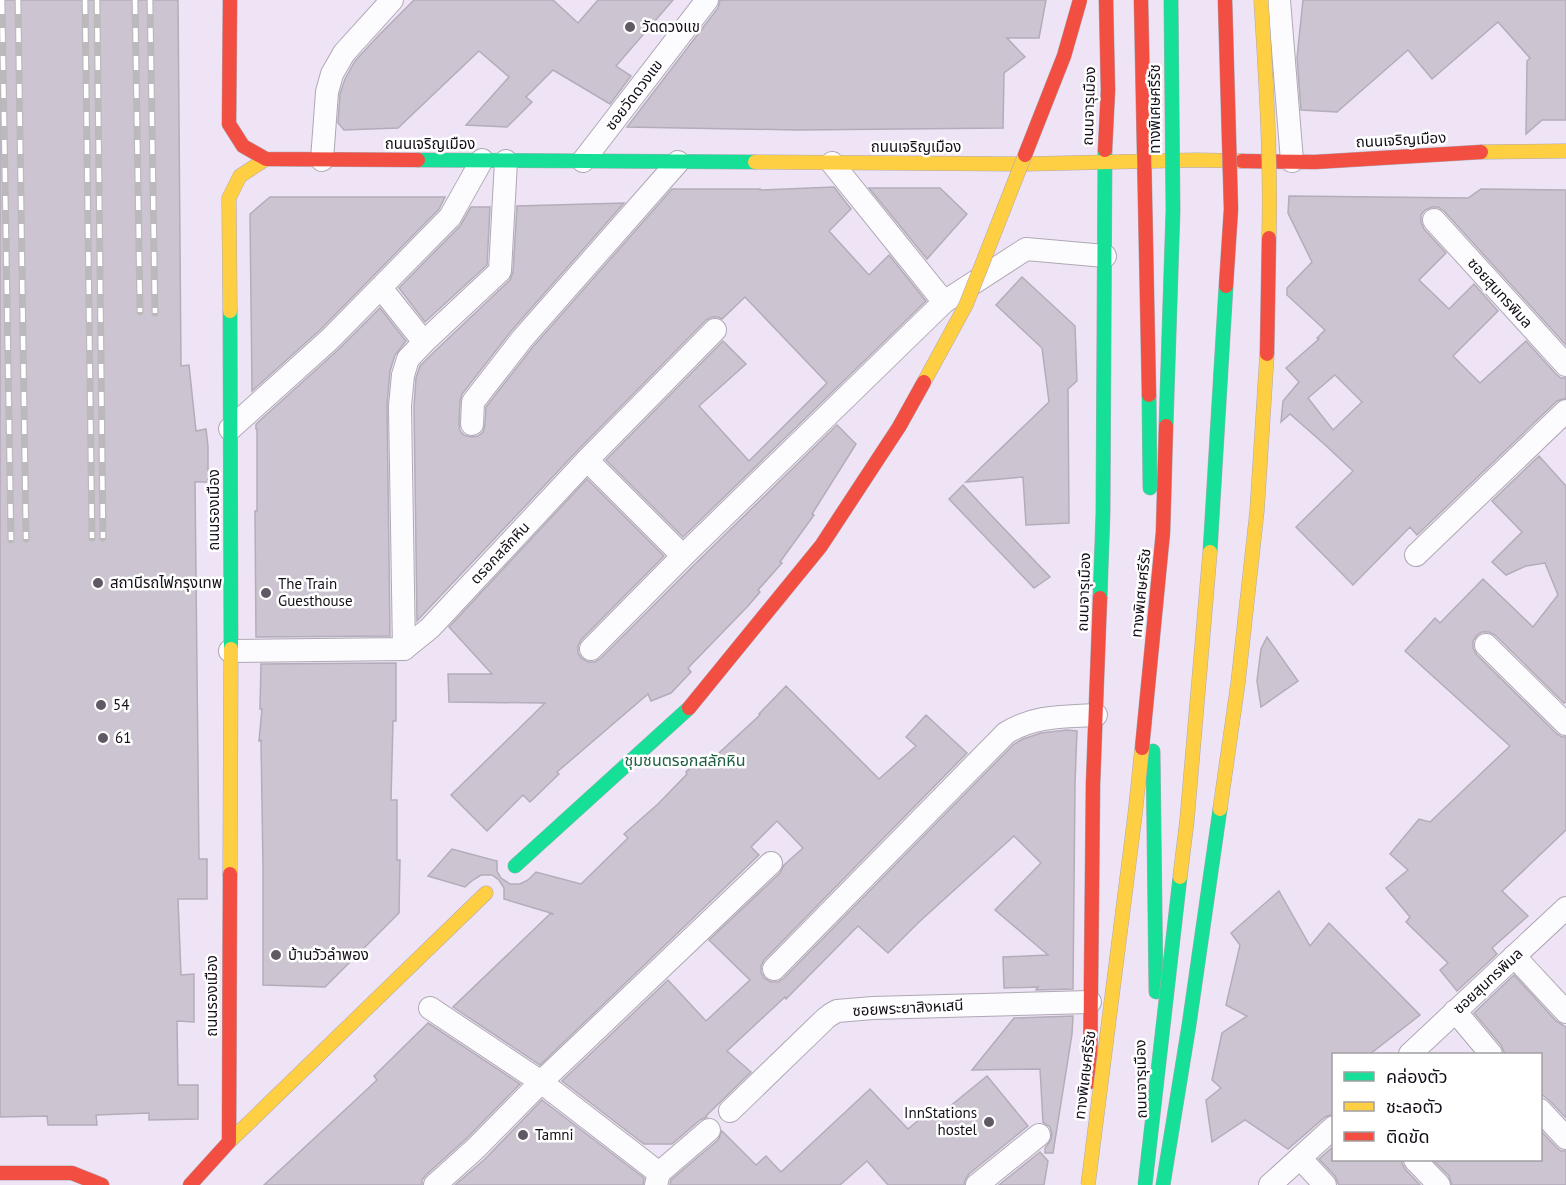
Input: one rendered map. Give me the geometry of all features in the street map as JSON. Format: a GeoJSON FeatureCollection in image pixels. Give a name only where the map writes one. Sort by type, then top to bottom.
{"type":"FeatureCollection","features":[{"type":"Feature","properties":{"kind":"main road"},"geometry":{"type":"LineString","coordinates":[[230,0],[229,124],[243,146],[266,159]]}},
{"type":"Feature","properties":{"kind":"main road"},"geometry":{"type":"LineString","coordinates":[[515,866],[688,708],[821,546],[904,417],[966,305],[1065,56],[1080,0]]}},
{"type":"Feature","properties":{"kind":"main road","name":"ถนนจารุเมือง"},"geometry":{"type":"LineString","coordinates":[[1089,1185],[1090,1002],[1103,513],[1104,163],[1108,90],[1106,0]]}},
{"type":"Feature","properties":{"kind":"main road"},"geometry":{"type":"LineString","coordinates":[[1141,0],[1150,496]]}},
{"type":"Feature","properties":{"kind":"main road","name":"ทางพิเศษศรีรัช"},"geometry":{"type":"LineString","coordinates":[[1089,1185],[1135,815],[1163,532],[1173,210],[1171,0]]}},
{"type":"Feature","properties":{"kind":"main road"},"geometry":{"type":"LineString","coordinates":[[1145,1185],[1187,820],[1211,538],[1231,209],[1225,0]]}},
{"type":"Feature","properties":{"kind":"main road"},"geometry":{"type":"LineString","coordinates":[[1161,1185],[1188,1025],[1238,683],[1257,512],[1267,354],[1270,199],[1266,84],[1276,1]]}},
{"type":"Feature","properties":{"kind":"main road","name":"ถนนเจริญเมือง"},"geometry":{"type":"LineString","coordinates":[[266,159],[832,163],[1104,163],[1196,160],[1315,162],[1487,152],[1566,151]]}},
{"type":"Feature","properties":{"kind":"main road","name":"ถนนรองเมือง"},"geometry":{"type":"LineString","coordinates":[[229,1142],[229,198],[240,176],[266,159]]}},
{"type":"Feature","properties":{"kind":"main road","name":"ถนนจารุเมือง"},"geometry":{"type":"LineString","coordinates":[[1150,520],[1161,1185]]}},
{"type":"Feature","properties":{"kind":"main road"},"geometry":{"type":"LineString","coordinates":[[190,1185],[229,1142],[486,893]]}},
{"type":"Feature","properties":{"kind":"main road"},"geometry":{"type":"LineString","coordinates":[[0,1173],[72,1173],[102,1185]]}},
{"type":"Feature","properties":{"kind":"street"},"geometry":{"type":"LineString","coordinates":[[322,160],[327,92],[332,74],[344,53],[392,0]]}},
{"type":"Feature","properties":{"kind":"street","name":"ซอยวัดดวงแข"},"geometry":{"type":"LineString","coordinates":[[583,161],[707,0]]}},
{"type":"Feature","properties":{"kind":"street"},"geometry":{"type":"LineString","coordinates":[[1276,1],[1292,161]]}},
{"type":"Feature","properties":{"kind":"street"},"geometry":{"type":"LineString","coordinates":[[230,429],[330,339],[450,217],[482,160]]}},
{"type":"Feature","properties":{"kind":"street"},"geometry":{"type":"LineString","coordinates":[[230,651],[404,649],[400,406],[403,375],[408,359],[500,271],[506,161]]}},
{"type":"Feature","properties":{"kind":"street"},"geometry":{"type":"LineString","coordinates":[[472,424],[473,402],[522,339],[678,162]]}},
{"type":"Feature","properties":{"kind":"street"},"geometry":{"type":"LineString","coordinates":[[832,163],[944,302]]}},
{"type":"Feature","properties":{"kind":"street","name":"ซอยสุนทรพิมล"},"geometry":{"type":"LineString","coordinates":[[1434,220],[1566,365]]}},
{"type":"Feature","properties":{"kind":"street"},"geometry":{"type":"LineString","coordinates":[[591,649],[683,556],[944,302],[1026,249],[1105,256]]}},
{"type":"Feature","properties":{"kind":"street"},"geometry":{"type":"LineString","coordinates":[[381,288],[424,342]]}},
{"type":"Feature","properties":{"kind":"street","name":"ตรอกสลักหิน"},"geometry":{"type":"LineString","coordinates":[[404,649],[430,628],[587,460],[715,330]]}},
{"type":"Feature","properties":{"kind":"street"},"geometry":{"type":"LineString","coordinates":[[1416,555],[1566,411]]}},
{"type":"Feature","properties":{"kind":"street"},"geometry":{"type":"LineString","coordinates":[[587,460],[683,556]]}},
{"type":"Feature","properties":{"kind":"street"},"geometry":{"type":"LineString","coordinates":[[1486,645],[1566,724]]}},
{"type":"Feature","properties":{"kind":"street"},"geometry":{"type":"LineString","coordinates":[[774,969],[1006,733],[1019,724],[1037,719],[1096,715]]}},
{"type":"Feature","properties":{"kind":"street"},"geometry":{"type":"LineString","coordinates":[[435,1185],[771,863]]}},
{"type":"Feature","properties":{"kind":"street","name":"ซอยสุนทรพิมล"},"geometry":{"type":"LineString","coordinates":[[1411,1053],[1566,908]]}},
{"type":"Feature","properties":{"kind":"street"},"geometry":{"type":"LineString","coordinates":[[1514,956],[1566,1012]]}},
{"type":"Feature","properties":{"kind":"street","name":"ซอยพระยาสิงหเสนี"},"geometry":{"type":"LineString","coordinates":[[730,1111],[830,1014],[837,1011],[1090,1002]]}},
{"type":"Feature","properties":{"kind":"street"},"geometry":{"type":"LineString","coordinates":[[430,1008],[541,1082],[658,1179],[709,1130]]}},
{"type":"Feature","properties":{"kind":"street"},"geometry":{"type":"LineString","coordinates":[[1455,1011],[1490,1053]]}},
{"type":"Feature","properties":{"kind":"street"},"geometry":{"type":"LineString","coordinates":[[1542,1112],[1566,1138]]}},
{"type":"Feature","properties":{"kind":"street"},"geometry":{"type":"LineString","coordinates":[[1270,1185],[1332,1129]]}},
{"type":"Feature","properties":{"kind":"street"},"geometry":{"type":"LineString","coordinates":[[977,1185],[1040,1136]]}},
{"type":"Feature","properties":{"kind":"street"},"geometry":{"type":"LineString","coordinates":[[1300,1158],[1325,1185]]}},
{"type":"Feature","properties":{"kind":"street"},"geometry":{"type":"LineString","coordinates":[[1415,1161],[1439,1185]]}},
{"type":"Feature","properties":{"kind":"building","name":"สถานีรถไฟกรุงเทพ"},"geometry":{"type":"Polygon","coordinates":[[[0,0],[178,0],[181,366],[189,365],[196,431],[206,429],[208,446],[208,482],[195,482],[199,859],[207,859],[207,899],[178,899],[181,975],[194,974],[194,1022],[177,1021],[178,1085],[198,1085],[198,1119],[149,1120],[149,1113],[96,1115],[97,1125],[48,1125],[47,1116],[0,1117],[0,0]]]}},
{"type":"Feature","properties":{"kind":"building"},"geometry":{"type":"Polygon","coordinates":[[[414,0],[553,0],[578,23],[598,0],[673,0],[616,66],[631,76],[610,104],[553,70],[526,97],[532,102],[507,127],[466,125],[509,77],[479,51],[398,128],[344,130],[338,123],[340,94],[345,79],[355,61],[414,0]]]}},
{"type":"Feature","properties":{"kind":"building"},"geometry":{"type":"Polygon","coordinates":[[[720,0],[1046,0],[1039,38],[1007,38],[1025,57],[1004,73],[1003,128],[798,130],[627,127],[718,8],[720,0]]]}},
{"type":"Feature","properties":{"kind":"building"},"geometry":{"type":"Polygon","coordinates":[[[1303,0],[1566,0],[1566,120],[1542,120],[1526,134],[1527,61],[1530,58],[1498,22],[1432,79],[1408,50],[1337,112],[1301,110],[1297,58],[1303,0]]]}},
{"type":"Feature","properties":{"kind":"building"},"geometry":{"type":"Polygon","coordinates":[[[834,187],[851,209],[829,231],[869,275],[889,255],[926,301],[683,537],[606,460],[723,341],[746,364],[699,406],[749,461],[827,383],[745,297],[722,319],[712,317],[706,320],[577,451],[417,621],[414,407],[416,378],[420,366],[510,280],[513,272],[517,206],[624,203],[512,330],[462,394],[460,431],[471,437],[483,432],[486,407],[532,348],[672,189],[760,190],[834,187]]]}},
{"type":"Feature","properties":{"kind":"building"},"geometry":{"type":"Polygon","coordinates":[[[869,188],[940,188],[967,214],[927,259],[869,188]]]}},
{"type":"Feature","properties":{"kind":"building"},"geometry":{"type":"Polygon","coordinates":[[[1481,189],[1566,190],[1566,345],[1438,207],[1425,210],[1421,215],[1421,222],[1424,229],[1446,253],[1419,280],[1449,309],[1474,284],[1498,311],[1453,356],[1480,383],[1526,341],[1556,374],[1561,378],[1566,378],[1566,398],[1557,401],[1417,535],[1410,527],[1353,585],[1296,527],[1353,471],[1290,414],[1281,422],[1283,401],[1299,382],[1286,368],[1319,339],[1317,338],[1325,330],[1287,295],[1287,288],[1312,262],[1288,213],[1289,196],[1468,198],[1481,189]],[[1335,375],[1308,398],[1333,430],[1362,402],[1335,375]]]}},
{"type":"Feature","properties":{"kind":"building"},"geometry":{"type":"Polygon","coordinates":[[[270,197],[445,197],[439,209],[321,329],[252,391],[250,214],[270,197]]]}},
{"type":"Feature","properties":{"kind":"building"},"geometry":{"type":"Polygon","coordinates":[[[471,207],[490,207],[487,265],[425,322],[399,288],[460,226],[471,207]]]}},
{"type":"Feature","properties":{"kind":"building"},"geometry":{"type":"Polygon","coordinates":[[[1022,277],[1075,326],[1077,381],[1068,389],[1069,523],[1026,525],[1023,477],[966,482],[1049,402],[1042,348],[996,305],[1022,277]]]}},
{"type":"Feature","properties":{"kind":"building"},"geometry":{"type":"Polygon","coordinates":[[[380,308],[406,341],[395,355],[390,371],[387,405],[390,636],[256,637],[256,424],[339,349],[380,308]]]}},
{"type":"Feature","properties":{"kind":"building"},"geometry":{"type":"Polygon","coordinates":[[[837,425],[856,444],[812,514],[814,515],[780,562],[782,563],[758,590],[760,592],[748,606],[688,668],[691,672],[671,693],[651,701],[648,694],[557,772],[559,774],[530,802],[523,795],[487,831],[451,795],[545,703],[449,702],[448,674],[492,674],[449,627],[587,479],[664,556],[581,640],[578,653],[581,658],[588,662],[595,662],[837,425]]]}},
{"type":"Feature","properties":{"kind":"building"},"geometry":{"type":"Polygon","coordinates":[[[1539,456],[1566,486],[1566,702],[1564,703],[1495,635],[1482,632],[1473,641],[1473,648],[1477,655],[1557,734],[1566,737],[1566,830],[1502,891],[1528,916],[1492,948],[1497,954],[1457,991],[1440,970],[1448,963],[1406,922],[1410,917],[1386,888],[1408,870],[1390,854],[1419,819],[1430,822],[1510,746],[1405,651],[1435,618],[1440,623],[1483,579],[1533,627],[1558,595],[1545,563],[1526,566],[1506,575],[1492,562],[1522,532],[1492,501],[1539,456]]]}},
{"type":"Feature","properties":{"kind":"building"},"geometry":{"type":"Polygon","coordinates":[[[963,485],[1050,577],[1034,588],[949,499],[963,485]]]}},
{"type":"Feature","properties":{"kind":"building"},"geometry":{"type":"Polygon","coordinates":[[[1267,637],[1298,681],[1261,707],[1257,681],[1261,649],[1267,637]]]}},
{"type":"Feature","properties":{"kind":"building"},"geometry":{"type":"Polygon","coordinates":[[[396,663],[396,721],[393,721],[391,800],[397,800],[397,860],[400,860],[399,913],[325,987],[263,985],[261,740],[259,741],[262,709],[260,709],[261,664],[396,663]]]}},
{"type":"Feature","properties":{"kind":"building"},"geometry":{"type":"Polygon","coordinates":[[[786,686],[879,779],[916,746],[906,737],[926,715],[967,753],[764,960],[761,972],[764,978],[771,982],[778,982],[784,978],[1014,744],[1041,733],[1067,730],[1077,731],[1073,989],[1004,988],[1003,957],[1048,955],[995,910],[1041,863],[1014,836],[888,953],[858,926],[786,999],[785,997],[727,1051],[751,1072],[707,1117],[700,1120],[672,1144],[644,1144],[562,1081],[668,980],[706,1021],[750,980],[709,940],[803,848],[777,821],[751,847],[759,855],[540,1065],[453,1007],[550,914],[554,914],[504,899],[504,888],[492,875],[481,875],[465,887],[428,876],[452,849],[497,861],[497,871],[501,878],[510,884],[520,884],[536,872],[581,884],[628,838],[624,834],[658,804],[687,774],[686,772],[702,757],[708,763],[760,715],[786,686]]]}},
{"type":"Feature","properties":{"kind":"building"},"geometry":{"type":"Polygon","coordinates":[[[1279,891],[1310,946],[1329,923],[1420,1015],[1371,1053],[1332,1053],[1332,1115],[1325,1117],[1288,1149],[1245,1120],[1212,1142],[1206,1100],[1221,1088],[1212,1080],[1222,1033],[1247,1016],[1226,1005],[1240,945],[1231,933],[1279,891]]]}},
{"type":"Feature","properties":{"kind":"building"},"geometry":{"type":"Polygon","coordinates":[[[1514,975],[1556,1021],[1566,1027],[1566,1118],[1542,1095],[1542,1053],[1505,1053],[1501,1045],[1474,1013],[1514,975]]]}},
{"type":"Feature","properties":{"kind":"building"},"geometry":{"type":"Polygon","coordinates":[[[1073,1016],[1053,1153],[1045,1153],[1052,1134],[1050,1127],[1043,1122],[1040,1069],[972,1070],[1014,1018],[1073,1016]]]}},
{"type":"Feature","properties":{"kind":"building"},"geometry":{"type":"Polygon","coordinates":[[[428,1023],[520,1084],[466,1139],[426,1175],[422,1180],[422,1185],[264,1185],[377,1080],[374,1076],[428,1023]]]}},
{"type":"Feature","properties":{"kind":"building"},"geometry":{"type":"Polygon","coordinates":[[[987,1076],[1028,1126],[969,1174],[964,1185],[888,1185],[867,1161],[840,1185],[670,1185],[671,1180],[718,1140],[722,1131],[756,1165],[766,1156],[781,1172],[870,1089],[908,1129],[932,1109],[938,1116],[987,1076]]]}},
{"type":"Feature","properties":{"kind":"building"},"geometry":{"type":"Polygon","coordinates":[[[542,1100],[644,1178],[643,1185],[455,1185],[485,1159],[542,1100]]]}},
{"type":"Feature","properties":{"kind":"building"},"geometry":{"type":"Polygon","coordinates":[[[1542,1132],[1561,1151],[1566,1151],[1566,1185],[1452,1185],[1449,1176],[1434,1161],[1542,1161],[1542,1132]]]}},
{"type":"Feature","properties":{"kind":"building"},"geometry":{"type":"Polygon","coordinates":[[[1332,1148],[1332,1161],[1402,1161],[1405,1169],[1420,1185],[1339,1185],[1335,1176],[1319,1159],[1332,1148]]]}},
{"type":"Feature","properties":{"kind":"building"},"geometry":{"type":"Polygon","coordinates":[[[1040,1152],[1048,1161],[1044,1185],[999,1185],[1040,1152]]]}},
{"type":"Feature","properties":{"kind":"railway"},"geometry":{"type":"LineString","coordinates":[[2,0],[11,540]]}},
{"type":"Feature","properties":{"kind":"railway"},"geometry":{"type":"LineString","coordinates":[[18,0],[26,539]]}},
{"type":"Feature","properties":{"kind":"railway"},"geometry":{"type":"LineString","coordinates":[[85,0],[92,538]]}},
{"type":"Feature","properties":{"kind":"railway"},"geometry":{"type":"LineString","coordinates":[[97,0],[103,538]]}},
{"type":"Feature","properties":{"kind":"railway"},"geometry":{"type":"LineString","coordinates":[[135,0],[140,312]]}},
{"type":"Feature","properties":{"kind":"railway"},"geometry":{"type":"LineString","coordinates":[[150,0],[155,313]]}},
{"type":"Feature","properties":{"kind":"traffic: fast"},"geometry":{"type":"LineString","coordinates":[[1166,426],[1173,210],[1171,0]]}},
{"type":"Feature","properties":{"kind":"traffic: fast"},"geometry":{"type":"LineString","coordinates":[[1100,598],[1103,513],[1105,150]]}},
{"type":"Feature","properties":{"kind":"traffic: fast"},"geometry":{"type":"LineString","coordinates":[[418,160],[755,162]]}},
{"type":"Feature","properties":{"kind":"traffic: fast"},"geometry":{"type":"LineString","coordinates":[[1210,552],[1226,286]]}},
{"type":"Feature","properties":{"kind":"traffic: fast"},"geometry":{"type":"LineString","coordinates":[[230,311],[231,649]]}},
{"type":"Feature","properties":{"kind":"traffic: fast"},"geometry":{"type":"LineString","coordinates":[[1149,395],[1150,488]]}},
{"type":"Feature","properties":{"kind":"traffic: fast"},"geometry":{"type":"LineString","coordinates":[[515,866],[689,708]]}},
{"type":"Feature","properties":{"kind":"traffic: fast"},"geometry":{"type":"LineString","coordinates":[[1153,751],[1156,992]]}},
{"type":"Feature","properties":{"kind":"traffic: fast"},"geometry":{"type":"LineString","coordinates":[[1163,1185],[1220,809]]}},
{"type":"Feature","properties":{"kind":"traffic: fast"},"geometry":{"type":"LineString","coordinates":[[1145,1185],[1180,877]]}},
{"type":"Feature","properties":{"kind":"traffic: slow"},"geometry":{"type":"LineString","coordinates":[[1261,0],[1269,149],[1269,238]]}},
{"type":"Feature","properties":{"kind":"traffic: slow"},"geometry":{"type":"LineString","coordinates":[[1481,152],[1566,151]]}},
{"type":"Feature","properties":{"kind":"traffic: slow"},"geometry":{"type":"LineString","coordinates":[[924,382],[966,305],[1025,155]]}},
{"type":"Feature","properties":{"kind":"traffic: slow"},"geometry":{"type":"LineString","coordinates":[[230,311],[229,198],[240,176],[266,159]]}},
{"type":"Feature","properties":{"kind":"traffic: slow"},"geometry":{"type":"LineString","coordinates":[[755,162],[1025,164],[1242,161]]}},
{"type":"Feature","properties":{"kind":"traffic: slow"},"geometry":{"type":"LineString","coordinates":[[1220,809],[1238,683],[1257,511],[1267,354]]}},
{"type":"Feature","properties":{"kind":"traffic: slow"},"geometry":{"type":"LineString","coordinates":[[1180,877],[1210,552]]}},
{"type":"Feature","properties":{"kind":"traffic: slow"},"geometry":{"type":"LineString","coordinates":[[230,874],[231,649]]}},
{"type":"Feature","properties":{"kind":"traffic: slow"},"geometry":{"type":"LineString","coordinates":[[1088,1185],[1142,748]]}},
{"type":"Feature","properties":{"kind":"traffic: slow"},"geometry":{"type":"LineString","coordinates":[[229,1142],[486,893]]}},
{"type":"Feature","properties":{"kind":"traffic: jam"},"geometry":{"type":"LineString","coordinates":[[230,0],[229,124],[243,146],[266,159],[418,160]]}},
{"type":"Feature","properties":{"kind":"traffic: jam"},"geometry":{"type":"LineString","coordinates":[[1025,155],[1064,56],[1080,0]]}},
{"type":"Feature","properties":{"kind":"traffic: jam"},"geometry":{"type":"LineString","coordinates":[[1105,150],[1108,90],[1106,0]]}},
{"type":"Feature","properties":{"kind":"traffic: jam"},"geometry":{"type":"LineString","coordinates":[[1141,0],[1149,395]]}},
{"type":"Feature","properties":{"kind":"traffic: jam"},"geometry":{"type":"LineString","coordinates":[[1225,0],[1231,209],[1226,286]]}},
{"type":"Feature","properties":{"kind":"traffic: jam"},"geometry":{"type":"LineString","coordinates":[[1242,161],[1315,162],[1481,152]]}},
{"type":"Feature","properties":{"kind":"traffic: jam"},"geometry":{"type":"LineString","coordinates":[[1267,354],[1269,238]]}},
{"type":"Feature","properties":{"kind":"traffic: jam"},"geometry":{"type":"LineString","coordinates":[[689,708],[821,546],[899,427],[924,382]]}},
{"type":"Feature","properties":{"kind":"traffic: jam"},"geometry":{"type":"LineString","coordinates":[[1142,748],[1163,532],[1166,426]]}},
{"type":"Feature","properties":{"kind":"traffic: jam"},"geometry":{"type":"LineString","coordinates":[[1090,1082],[1093,784],[1100,598]]}},
{"type":"Feature","properties":{"kind":"traffic: jam"},"geometry":{"type":"LineString","coordinates":[[190,1185],[229,1142],[230,874]]}},
{"type":"Feature","properties":{"kind":"traffic: jam"},"geometry":{"type":"LineString","coordinates":[[0,1173],[72,1173],[102,1185]]}},
{"type":"Feature","properties":{"kind":"place","name":"วัดดวงแข"},"geometry":{"type":"Point","coordinates":[630,27]}},
{"type":"Feature","properties":{"kind":"place","name":"สถานีรถไฟกรุงเทพ"},"geometry":{"type":"Point","coordinates":[98,583]}},
{"type":"Feature","properties":{"kind":"place","name":"The Train Guesthouse"},"geometry":{"type":"Point","coordinates":[266,593]}},
{"type":"Feature","properties":{"kind":"place","name":"54"},"geometry":{"type":"Point","coordinates":[101,705]}},
{"type":"Feature","properties":{"kind":"place","name":"61"},"geometry":{"type":"Point","coordinates":[103,738]}},
{"type":"Feature","properties":{"kind":"place","name":"บ้านวัวลำพอง"},"geometry":{"type":"Point","coordinates":[276,955]}},
{"type":"Feature","properties":{"kind":"place","name":"InnStations hostel"},"geometry":{"type":"Point","coordinates":[989,1122]}},
{"type":"Feature","properties":{"kind":"place","name":"Tamni"},"geometry":{"type":"Point","coordinates":[523,1135]}},
{"type":"Feature","properties":{"kind":"district","name":"ชุมชนตรอกสลักหิน"},"geometry":{"type":"Point","coordinates":[685,760]}}]}
